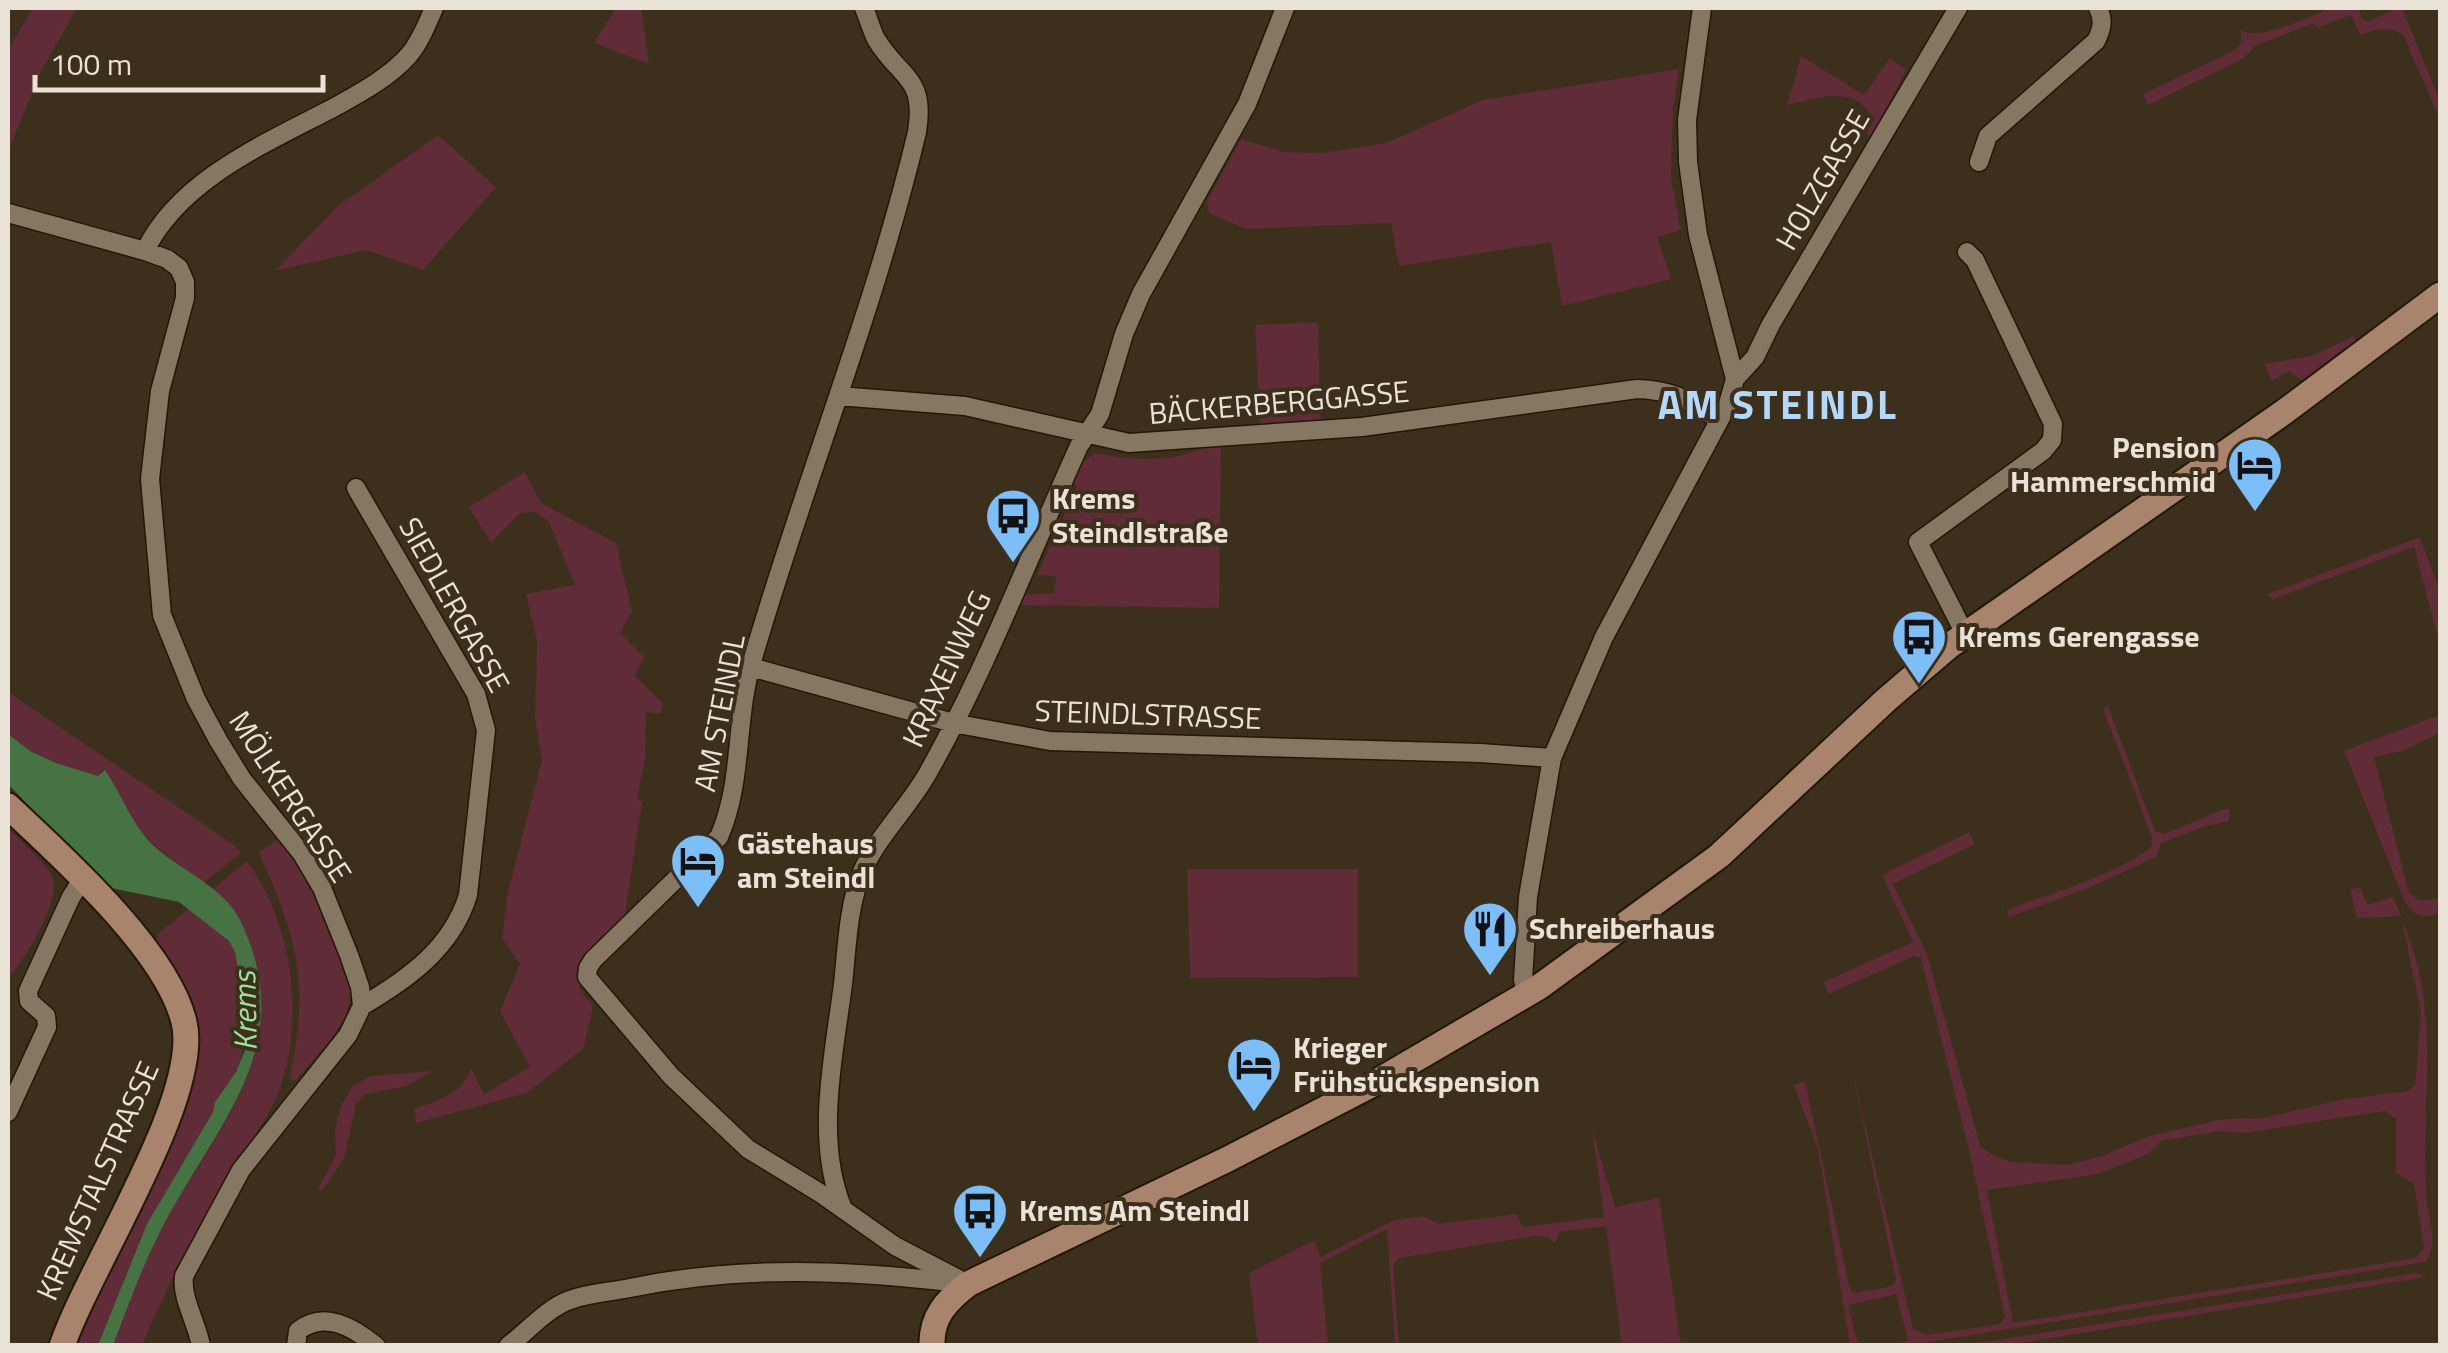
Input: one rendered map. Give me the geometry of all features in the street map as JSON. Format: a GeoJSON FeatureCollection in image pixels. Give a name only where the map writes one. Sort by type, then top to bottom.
{"type":"FeatureCollection","features":[{"type":"Feature","properties":{"kind":"street"},"geometry":{"type":"LineString","coordinates":[[8,212],[145,250],[156,230],[179,204],[226,168],[352,98],[390,72],[409,55],[434,8]]}},
{"type":"Feature","properties":{"kind":"street","name":"AM STEINDL"},"geometry":{"type":"LineString","coordinates":[[864,8],[876,39],[916,90],[920,110],[910,158],[838,396],[750,667],[736,779],[719,837],[592,960],[588,977],[671,1076],[724,1130],[895,1246],[968,1284]]}},
{"type":"Feature","properties":{"kind":"street","name":"KRAXENWEG"},"geometry":{"type":"LineString","coordinates":[[844,1209],[833,1185],[831,1092],[856,892],[876,847],[928,772],[954,723],[1100,414],[1124,334],[1141,294],[1247,104],[1285,8]]}},
{"type":"Feature","properties":{"kind":"street"},"geometry":{"type":"LineString","coordinates":[[1702,8],[1687,120],[1688,162],[1698,234],[1735,379]]}},
{"type":"Feature","properties":{"kind":"street","name":"HOLZGASSE"},"geometry":{"type":"LineString","coordinates":[[1527,994],[1522,980],[1528,897],[1552,758],[1604,637],[1718,420],[1735,379],[1755,357],[1800,273],[1958,8]]}},
{"type":"Feature","properties":{"kind":"street"},"geometry":{"type":"LineString","coordinates":[[1979,162],[1988,136],[2096,41],[2102,30],[2098,8]]}},
{"type":"Feature","properties":{"kind":"street","name":"MÖLKERGASSE"},"geometry":{"type":"LineString","coordinates":[[145,250],[180,268],[185,282],[185,298],[160,391],[150,480],[162,615],[196,699],[218,740],[242,779],[302,854],[322,888],[350,955],[362,1006]]}},
{"type":"Feature","properties":{"kind":"street"},"geometry":{"type":"LineString","coordinates":[[1965,634],[1918,542],[2043,451],[2052,440],[2052,424],[1975,260],[1967,252]]}},
{"type":"Feature","properties":{"kind":"street"},"geometry":{"type":"LineString","coordinates":[[932,1346],[938,1313],[968,1284],[1226,1160],[1373,1084],[1527,994],[1633,922],[1719,856],[1886,700],[1965,634],[2284,412],[2440,295]]}},
{"type":"Feature","properties":{"kind":"street","name":"BÄCKERBERGGASSE"},"geometry":{"type":"LineString","coordinates":[[838,396],[965,406],[1130,443],[1362,427],[1636,389],[1665,390],[1718,420]]}},
{"type":"Feature","properties":{"kind":"street","name":"SIEDLERGASSE"},"geometry":{"type":"LineString","coordinates":[[356,488],[476,694],[486,730],[468,895],[461,918],[442,945],[398,985],[362,1006]]}},
{"type":"Feature","properties":{"kind":"street","name":"STEINDLSTRASSE"},"geometry":{"type":"LineString","coordinates":[[750,667],[954,723],[1050,742],[1480,752],[1552,758]]}},
{"type":"Feature","properties":{"kind":"street","name":"KREMSTALSTRASSE"},"geometry":{"type":"LineString","coordinates":[[8,806],[139,941],[184,1021],[186,1042],[178,1088],[163,1130],[87,1285],[62,1346]]}},
{"type":"Feature","properties":{"kind":"street"},"geometry":{"type":"LineString","coordinates":[[8,1112],[47,1028],[46,1016],[29,1001],[28,991],[82,880]]}},
{"type":"Feature","properties":{"kind":"street"},"geometry":{"type":"LineString","coordinates":[[201,1346],[198,1325],[182,1289],[184,1276],[242,1170],[348,1035],[362,1006]]}},
{"type":"Feature","properties":{"kind":"street"},"geometry":{"type":"LineString","coordinates":[[508,1346],[569,1300],[669,1280],[819,1271],[968,1284]]}},
{"type":"Feature","properties":{"kind":"street"},"geometry":{"type":"LineString","coordinates":[[296,1346],[298,1331],[308,1323],[322,1320],[350,1328],[376,1346]]}},
{"type":"Feature","properties":{"kind":"shaded area"},"geometry":{"type":"Polygon","coordinates":[[[33,8],[77,8],[41,71],[8,152],[8,50],[33,8]]]}},
{"type":"Feature","properties":{"kind":"shaded area"},"geometry":{"type":"Polygon","coordinates":[[[616,8],[641,8],[649,64],[594,43],[616,8]]]}},
{"type":"Feature","properties":{"kind":"shaded area"},"geometry":{"type":"Polygon","coordinates":[[[2331,8],[2358,8],[2362,19],[2368,21],[2391,8],[2402,8],[2440,101],[2440,119],[2403,35],[2382,29],[2360,35],[2351,15],[2317,28],[2314,23],[2255,46],[2242,59],[2148,105],[2143,94],[2233,51],[2241,43],[2241,30],[2260,33],[2331,8]]]}},
{"type":"Feature","properties":{"kind":"shaded area"},"geometry":{"type":"Polygon","coordinates":[[[1801,56],[1864,95],[1890,58],[1906,70],[1871,137],[1861,131],[1870,114],[1854,99],[1832,96],[1787,105],[1801,56]]]}},
{"type":"Feature","properties":{"kind":"shaded area"},"geometry":{"type":"Polygon","coordinates":[[[1679,69],[1673,108],[1671,179],[1681,230],[1657,237],[1671,279],[1562,306],[1551,242],[1399,266],[1391,223],[1246,229],[1209,213],[1207,201],[1241,139],[1283,152],[1322,153],[1386,143],[1483,100],[1679,69]]]}},
{"type":"Feature","properties":{"kind":"shaded area"},"geometry":{"type":"Polygon","coordinates":[[[438,135],[496,187],[423,270],[366,250],[275,271],[338,206],[438,135]]]}},
{"type":"Feature","properties":{"kind":"shaded area"},"geometry":{"type":"Polygon","coordinates":[[[1318,322],[1321,423],[1260,426],[1255,325],[1318,322]]]}},
{"type":"Feature","properties":{"kind":"shaded area"},"geometry":{"type":"Polygon","coordinates":[[[2354,336],[2357,345],[2305,383],[2289,371],[2272,381],[2264,364],[2312,356],[2354,336]]]}},
{"type":"Feature","properties":{"kind":"shaded area"},"geometry":{"type":"Polygon","coordinates":[[[1205,447],[1221,447],[1219,608],[1014,605],[1020,595],[1054,593],[1056,576],[1037,575],[1077,486],[1071,482],[1079,465],[1095,453],[1151,459],[1179,456],[1205,447]]]}},
{"type":"Feature","properties":{"kind":"shaded area"},"geometry":{"type":"Polygon","coordinates":[[[525,472],[541,503],[616,543],[632,611],[620,633],[644,657],[635,676],[663,704],[661,714],[646,712],[645,759],[637,800],[642,801],[625,914],[582,965],[579,988],[593,1006],[584,1048],[527,1093],[416,1123],[414,1109],[456,1090],[471,1068],[484,1094],[530,1067],[500,1011],[520,964],[502,938],[508,892],[542,760],[535,719],[537,642],[526,594],[575,585],[549,522],[536,512],[520,513],[491,543],[469,507],[525,472]]]}},
{"type":"Feature","properties":{"kind":"shaded area"},"geometry":{"type":"Polygon","coordinates":[[[2420,537],[2440,592],[2440,646],[2414,547],[2273,599],[2267,594],[2420,537]]]}},
{"type":"Feature","properties":{"kind":"shaded area"},"geometry":{"type":"Polygon","coordinates":[[[8,692],[241,853],[203,883],[144,834],[104,770],[98,776],[56,763],[30,751],[8,734],[8,692]]]}},
{"type":"Feature","properties":{"kind":"shaded area"},"geometry":{"type":"Polygon","coordinates":[[[2108,706],[2155,831],[2164,834],[2224,809],[2230,810],[2229,821],[2161,843],[2156,857],[2086,889],[2009,917],[2007,910],[2102,875],[2151,847],[2152,837],[2103,709],[2108,706]]]}},
{"type":"Feature","properties":{"kind":"shaded area"},"geometry":{"type":"Polygon","coordinates":[[[2440,715],[2440,733],[2402,751],[2374,757],[2409,893],[2420,900],[2440,899],[2440,913],[2424,916],[2416,914],[2405,902],[2344,751],[2440,715]]]}},
{"type":"Feature","properties":{"kind":"shaded area","name":"Krems"},"geometry":{"type":"Polygon","coordinates":[[[8,734],[30,751],[56,763],[98,776],[105,770],[146,838],[213,888],[233,908],[257,967],[261,1010],[256,1050],[242,1088],[156,1240],[113,1345],[98,1345],[147,1224],[236,1072],[246,1048],[246,1012],[235,952],[229,941],[179,902],[106,887],[8,784],[8,734]]]}},
{"type":"Feature","properties":{"kind":"shaded area"},"geometry":{"type":"Polygon","coordinates":[[[8,828],[47,868],[54,885],[48,913],[8,979],[8,828]]]}},
{"type":"Feature","properties":{"kind":"shaded area"},"geometry":{"type":"Polygon","coordinates":[[[1969,832],[1975,844],[1893,884],[1927,954],[1980,1145],[2011,1162],[2068,1165],[2102,1156],[2146,1137],[2223,1119],[2264,1118],[2340,1100],[2408,1091],[2415,1085],[2421,1012],[2401,918],[2419,974],[2426,1025],[2425,1171],[2432,1247],[2425,1262],[1910,1345],[1891,1345],[1908,1341],[1896,1294],[1848,1305],[1858,1345],[1850,1345],[1818,1149],[1794,1085],[1805,1081],[1850,1290],[1857,1293],[1892,1286],[1896,1280],[1851,1066],[1913,1329],[1926,1335],[2000,1324],[2005,1317],[1921,958],[1914,956],[1828,994],[1824,982],[1913,942],[1882,875],[1969,832]],[[2385,1111],[2161,1141],[2148,1154],[2099,1174],[1987,1190],[2013,1323],[2416,1258],[2424,1247],[2414,1184],[2396,1173],[2396,1119],[2385,1111]]]}},
{"type":"Feature","properties":{"kind":"shaded area"},"geometry":{"type":"Polygon","coordinates":[[[278,839],[284,840],[294,856],[331,924],[348,972],[350,994],[337,1030],[296,1080],[290,1076],[299,1014],[296,961],[283,911],[259,853],[278,839]]]}},
{"type":"Feature","properties":{"kind":"shaded area"},"geometry":{"type":"Polygon","coordinates":[[[247,861],[276,915],[285,945],[293,1006],[286,1067],[273,1106],[196,1233],[142,1345],[113,1346],[156,1239],[215,1140],[248,1073],[257,1038],[260,1000],[253,960],[239,921],[212,890],[247,861]]]}},
{"type":"Feature","properties":{"kind":"shaded area"},"geometry":{"type":"Polygon","coordinates":[[[1187,869],[1358,869],[1358,977],[1190,978],[1187,869]]]}},
{"type":"Feature","properties":{"kind":"shaded area"},"geometry":{"type":"Polygon","coordinates":[[[2360,887],[2367,905],[2393,897],[2401,916],[2357,918],[2350,890],[2360,887]]]}},
{"type":"Feature","properties":{"kind":"shaded area"},"geometry":{"type":"Polygon","coordinates":[[[188,909],[226,938],[235,954],[244,1003],[242,1053],[236,1071],[147,1224],[98,1345],[73,1346],[195,1064],[190,1016],[155,944],[160,932],[188,909]]]}},
{"type":"Feature","properties":{"kind":"shaded area"},"geometry":{"type":"Polygon","coordinates":[[[433,1071],[407,1086],[366,1094],[356,1104],[344,1159],[322,1191],[318,1189],[336,1155],[335,1128],[341,1106],[353,1086],[371,1076],[433,1071]]]}},
{"type":"Feature","properties":{"kind":"shaded area"},"geometry":{"type":"Polygon","coordinates":[[[1592,1129],[1615,1207],[1659,1198],[1681,1345],[1622,1345],[1606,1226],[1560,1232],[1555,1243],[1548,1237],[1535,1236],[1398,1258],[1393,1266],[1399,1346],[1395,1345],[1387,1229],[1320,1263],[1328,1345],[1258,1345],[1249,1273],[1315,1240],[1320,1257],[1392,1221],[1423,1216],[1439,1224],[1517,1214],[1522,1227],[1604,1217],[1592,1129]]]}},
{"type":"Feature","properties":{"kind":"shaded area"},"geometry":{"type":"Polygon","coordinates":[[[2417,1273],[2426,1277],[2009,1345],[1967,1345],[2417,1273]]]}},
{"type":"Feature","properties":{"kind":"place","name":"Pension Hammerschmid"},"geometry":{"type":"Point","coordinates":[2255,514]}},
{"type":"Feature","properties":{"kind":"place","name":"Krems Steindlstraße"},"geometry":{"type":"Point","coordinates":[1013,565]}},
{"type":"Feature","properties":{"kind":"place","name":"Krems Gerengasse"},"geometry":{"type":"Point","coordinates":[1919,686]}},
{"type":"Feature","properties":{"kind":"place","name":"Gästehaus am Steindl"},"geometry":{"type":"Point","coordinates":[698,910]}},
{"type":"Feature","properties":{"kind":"place","name":"Schreiberhaus"},"geometry":{"type":"Point","coordinates":[1490,978]}},
{"type":"Feature","properties":{"kind":"place","name":"Krieger Frühstückspension"},"geometry":{"type":"Point","coordinates":[1254,1114]}},
{"type":"Feature","properties":{"kind":"place","name":"Krems Am Steindl"},"geometry":{"type":"Point","coordinates":[980,1260]}},
{"type":"Feature","properties":{"kind":"district","name":"AM STEINDL"},"geometry":{"type":"Point","coordinates":[1778,405]}}]}
